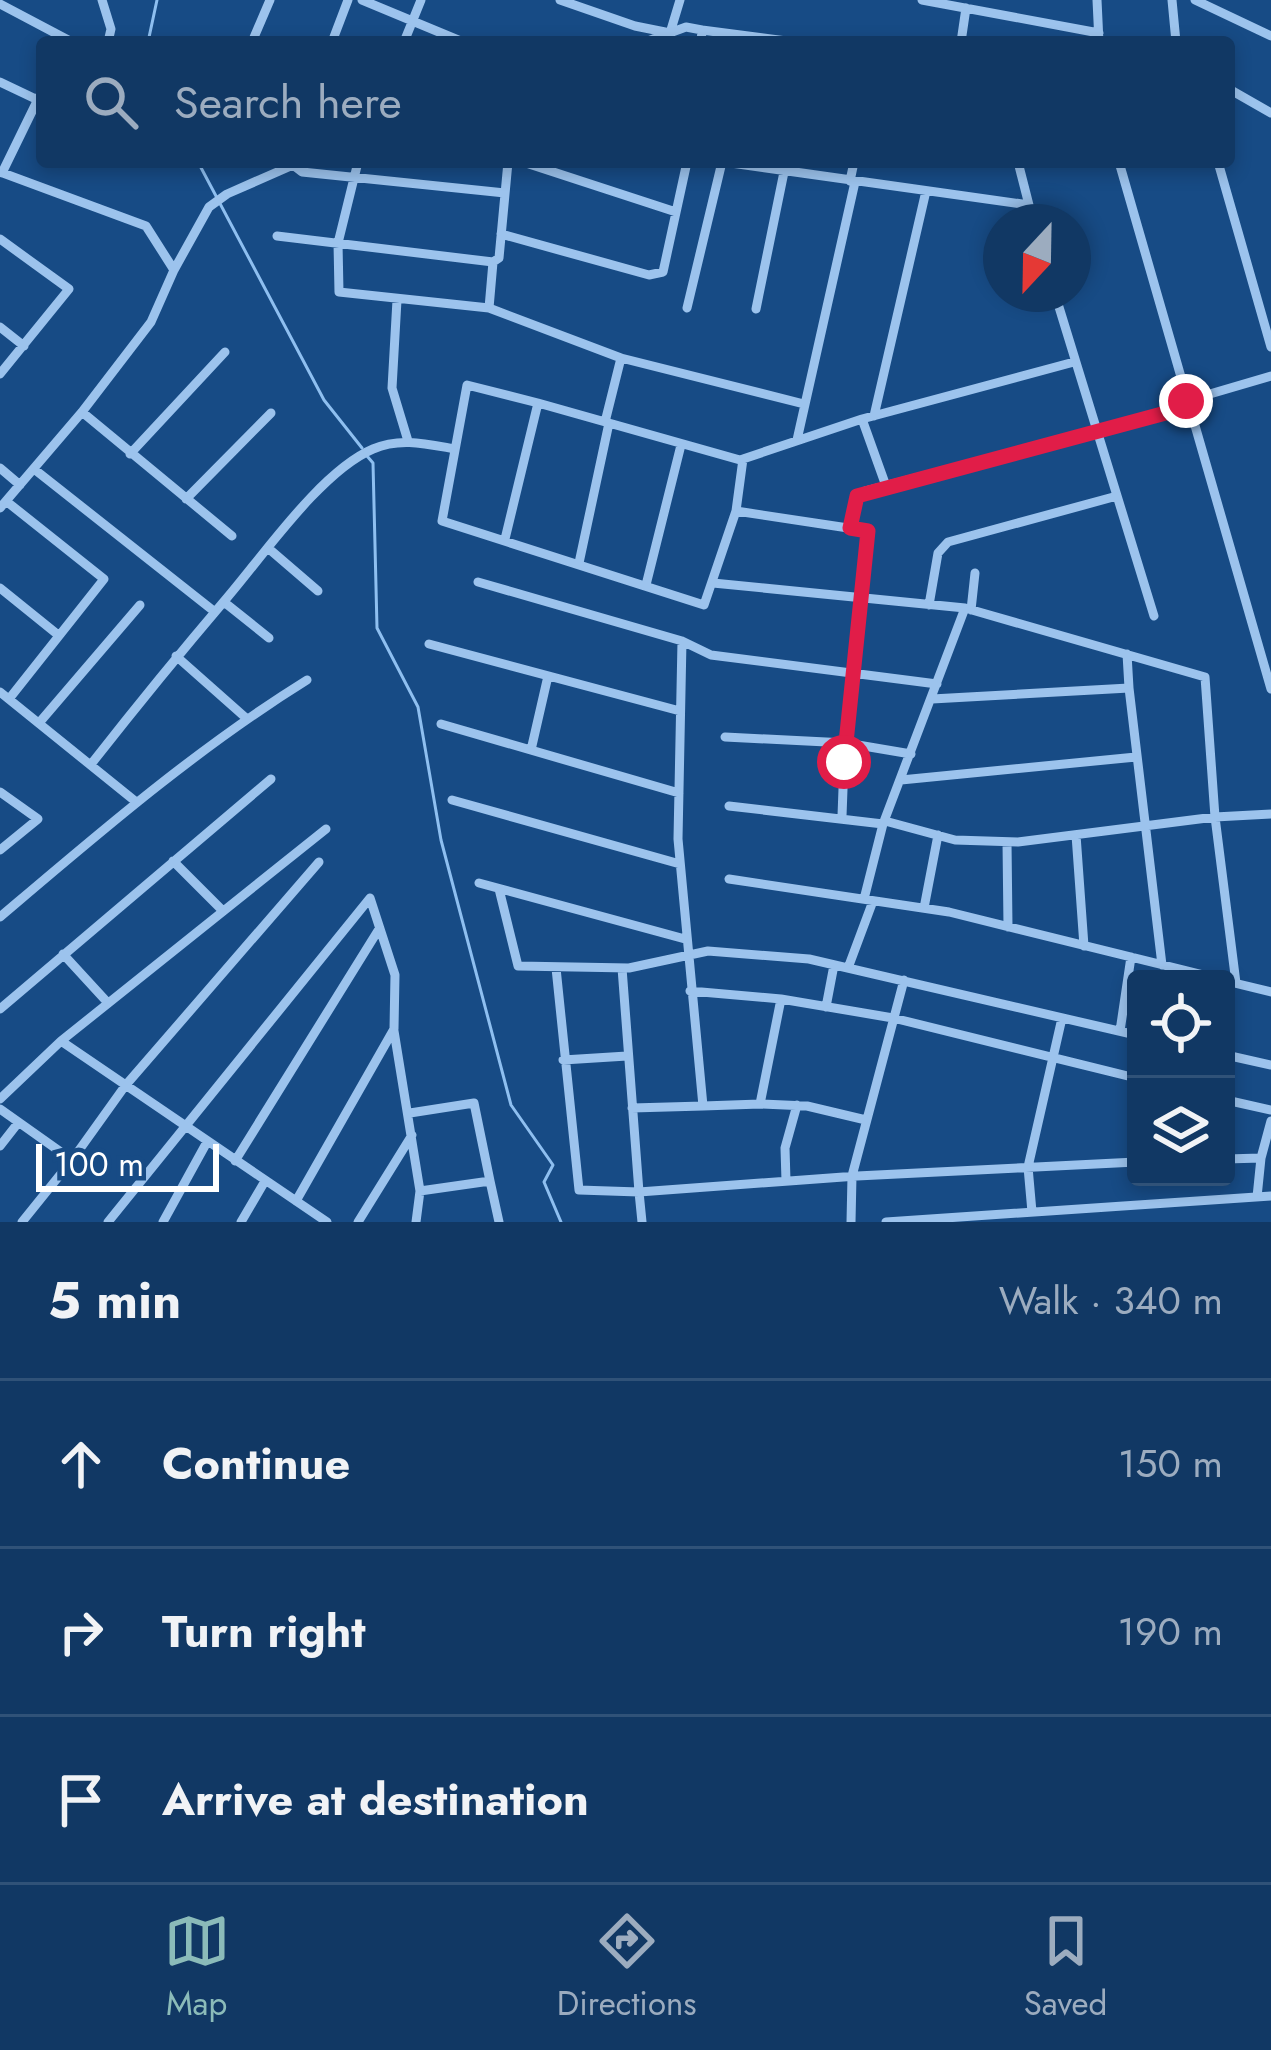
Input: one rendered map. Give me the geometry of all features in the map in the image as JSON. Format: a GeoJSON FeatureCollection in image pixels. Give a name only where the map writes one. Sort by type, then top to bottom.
{"type":"FeatureCollection","features":[{"type":"Feature","properties":{"kind":"street"},"geometry":{"type":"LineString","coordinates":[[102,0],[109,36]]}},
{"type":"Feature","properties":{"kind":"street"},"geometry":{"type":"LineString","coordinates":[[255,36],[270,0]]}},
{"type":"Feature","properties":{"kind":"street"},"geometry":{"type":"LineString","coordinates":[[334,36],[348,0]]}},
{"type":"Feature","properties":{"kind":"street"},"geometry":{"type":"LineString","coordinates":[[362,0],[448,36]]}},
{"type":"Feature","properties":{"kind":"street"},"geometry":{"type":"LineString","coordinates":[[406,36],[421,0]]}},
{"type":"Feature","properties":{"kind":"street"},"geometry":{"type":"LineString","coordinates":[[560,0],[670,33]]}},
{"type":"Feature","properties":{"kind":"street"},"geometry":{"type":"LineString","coordinates":[[670,33],[680,0]]}},
{"type":"Feature","properties":{"kind":"street"},"geometry":{"type":"LineString","coordinates":[[922,0],[1090,36]]}},
{"type":"Feature","properties":{"kind":"street"},"geometry":{"type":"LineString","coordinates":[[1097,0],[1099,36]]}},
{"type":"Feature","properties":{"kind":"street"},"geometry":{"type":"LineString","coordinates":[[1172,0],[1175,36]]}},
{"type":"Feature","properties":{"kind":"street"},"geometry":{"type":"LineString","coordinates":[[1195,0],[1271,36]]}},
{"type":"Feature","properties":{"kind":"street"},"geometry":{"type":"LineString","coordinates":[[0,4],[59,36]]}},
{"type":"Feature","properties":{"kind":"street"},"geometry":{"type":"LineString","coordinates":[[962,36],[966,8]]}},
{"type":"Feature","properties":{"kind":"street"},"geometry":{"type":"LineString","coordinates":[[662,36],[686,27],[701,36]]}},
{"type":"Feature","properties":{"kind":"street"},"geometry":{"type":"LineString","coordinates":[[0,82],[36,96]]}},
{"type":"Feature","properties":{"kind":"street"},"geometry":{"type":"LineString","coordinates":[[1235,92],[1271,113]]}},
{"type":"Feature","properties":{"kind":"street"},"geometry":{"type":"LineString","coordinates":[[36,106],[1,172],[146,226],[174,269]]}},
{"type":"Feature","properties":{"kind":"street"},"geometry":{"type":"LineString","coordinates":[[135,801],[4,696],[104,579],[3,505],[151,322],[209,206],[282,168]]}},
{"type":"Feature","properties":{"kind":"street"},"geometry":{"type":"LineString","coordinates":[[298,168],[506,193]]}},
{"type":"Feature","properties":{"kind":"street"},"geometry":{"type":"LineString","coordinates":[[356,168],[338,243],[339,292],[489,308],[621,358],[804,404]]}},
{"type":"Feature","properties":{"kind":"street"},"geometry":{"type":"LineString","coordinates":[[277,236],[493,262],[499,259],[508,168]]}},
{"type":"Feature","properties":{"kind":"street"},"geometry":{"type":"LineString","coordinates":[[547,168],[676,212]]}},
{"type":"Feature","properties":{"kind":"street"},"geometry":{"type":"LineString","coordinates":[[502,234],[650,275],[663,272],[686,168]]}},
{"type":"Feature","properties":{"kind":"street"},"geometry":{"type":"LineString","coordinates":[[687,308],[722,168]]}},
{"type":"Feature","properties":{"kind":"street"},"geometry":{"type":"LineString","coordinates":[[760,168],[1022,204]]}},
{"type":"Feature","properties":{"kind":"street"},"geometry":{"type":"LineString","coordinates":[[797,440],[853,168]]}},
{"type":"Feature","properties":{"kind":"street"},"geometry":{"type":"LineString","coordinates":[[1020,168],[1029,204]]}},
{"type":"Feature","properties":{"kind":"street"},"geometry":{"type":"LineString","coordinates":[[1121,168],[1187,404],[1266,657],[1271,689]]}},
{"type":"Feature","properties":{"kind":"street"},"geometry":{"type":"LineString","coordinates":[[1220,168],[1271,346]]}},
{"type":"Feature","properties":{"kind":"street"},"geometry":{"type":"LineString","coordinates":[[756,310],[784,172]]}},
{"type":"Feature","properties":{"kind":"street"},"geometry":{"type":"LineString","coordinates":[[886,486],[868,417],[926,191]]}},
{"type":"Feature","properties":{"kind":"street"},"geometry":{"type":"LineString","coordinates":[[0,239],[69,289],[0,374]]}},
{"type":"Feature","properties":{"kind":"street"},"geometry":{"type":"LineString","coordinates":[[489,308],[493,262]]}},
{"type":"Feature","properties":{"kind":"street"},"geometry":{"type":"LineString","coordinates":[[397,300],[392,388],[408,441]]}},
{"type":"Feature","properties":{"kind":"street"},"geometry":{"type":"LineString","coordinates":[[1060,312],[1154,616]]}},
{"type":"Feature","properties":{"kind":"street"},"geometry":{"type":"LineString","coordinates":[[0,327],[24,346]]}},
{"type":"Feature","properties":{"kind":"street"},"geometry":{"type":"LineString","coordinates":[[130,454],[225,352]]}},
{"type":"Feature","properties":{"kind":"street"},"geometry":{"type":"LineString","coordinates":[[578,563],[621,358]]}},
{"type":"Feature","properties":{"kind":"street"},"geometry":{"type":"LineString","coordinates":[[743,459],[736,511],[704,605],[442,520],[467,385],[743,459],[868,417],[1075,362]]}},
{"type":"Feature","properties":{"kind":"street"},"geometry":{"type":"LineString","coordinates":[[850,528],[857,496],[1271,376]]}},
{"type":"Feature","properties":{"kind":"street"},"geometry":{"type":"LineString","coordinates":[[505,539],[538,403]]}},
{"type":"Feature","properties":{"kind":"street"},"geometry":{"type":"LineString","coordinates":[[82,412],[232,536]]}},
{"type":"Feature","properties":{"kind":"street"},"geometry":{"type":"LineString","coordinates":[[186,499],[271,413]]}},
{"type":"Feature","properties":{"kind":"street"},"geometry":{"type":"LineString","coordinates":[[92,763],[268,548],[355,459],[376,447],[408,441],[454,449]]}},
{"type":"Feature","properties":{"kind":"street"},"geometry":{"type":"LineString","coordinates":[[646,585],[682,445]]}},
{"type":"Feature","properties":{"kind":"street"},"geometry":{"type":"LineString","coordinates":[[0,468],[20,485]]}},
{"type":"Feature","properties":{"kind":"street"},"geometry":{"type":"LineString","coordinates":[[34,469],[215,612]]}},
{"type":"Feature","properties":{"kind":"street"},"geometry":{"type":"LineString","coordinates":[[929,604],[938,554],[948,542],[1117,496]]}},
{"type":"Feature","properties":{"kind":"street"},"geometry":{"type":"LineString","coordinates":[[736,511],[868,531],[842,816]]}},
{"type":"Feature","properties":{"kind":"street"},"geometry":{"type":"LineString","coordinates":[[268,548],[318,591]]}},
{"type":"Feature","properties":{"kind":"street"},"geometry":{"type":"LineString","coordinates":[[848,968],[884,822],[968,609],[975,574]]}},
{"type":"Feature","properties":{"kind":"street"},"geometry":{"type":"LineString","coordinates":[[478,582],[682,641],[711,655],[937,685]]}},
{"type":"Feature","properties":{"kind":"street"},"geometry":{"type":"LineString","coordinates":[[713,583],[968,609],[1205,677],[1226,970]]}},
{"type":"Feature","properties":{"kind":"street"},"geometry":{"type":"LineString","coordinates":[[0,588],[57,634]]}},
{"type":"Feature","properties":{"kind":"street"},"geometry":{"type":"LineString","coordinates":[[224,602],[269,638]]}},
{"type":"Feature","properties":{"kind":"street"},"geometry":{"type":"LineString","coordinates":[[39,722],[140,605]]}},
{"type":"Feature","properties":{"kind":"street"},"geometry":{"type":"LineString","coordinates":[[682,641],[680,864],[703,1106]]}},
{"type":"Feature","properties":{"kind":"street"},"geometry":{"type":"LineString","coordinates":[[429,644],[680,711]]}},
{"type":"Feature","properties":{"kind":"street"},"geometry":{"type":"LineString","coordinates":[[1126,654],[1162,965]]}},
{"type":"Feature","properties":{"kind":"street"},"geometry":{"type":"LineString","coordinates":[[176,656],[245,718]]}},
{"type":"Feature","properties":{"kind":"street"},"geometry":{"type":"LineString","coordinates":[[530,750],[548,676]]}},
{"type":"Feature","properties":{"kind":"street"},"geometry":{"type":"LineString","coordinates":[[0,917],[135,801],[245,718],[307,680]]}},
{"type":"Feature","properties":{"kind":"street"},"geometry":{"type":"LineString","coordinates":[[932,699],[1129,688]]}},
{"type":"Feature","properties":{"kind":"street"},"geometry":{"type":"LineString","coordinates":[[441,724],[679,793]]}},
{"type":"Feature","properties":{"kind":"street"},"geometry":{"type":"LineString","coordinates":[[725,737],[846,743],[911,754]]}},
{"type":"Feature","properties":{"kind":"street"},"geometry":{"type":"LineString","coordinates":[[902,780],[1136,757]]}},
{"type":"Feature","properties":{"kind":"street"},"geometry":{"type":"LineString","coordinates":[[0,1009],[271,779]]}},
{"type":"Feature","properties":{"kind":"street"},"geometry":{"type":"LineString","coordinates":[[0,793],[38,819],[0,850]]}},
{"type":"Feature","properties":{"kind":"street"},"geometry":{"type":"LineString","coordinates":[[452,800],[680,864]]}},
{"type":"Feature","properties":{"kind":"street"},"geometry":{"type":"LineString","coordinates":[[729,806],[842,816],[956,840],[1007,842],[1271,814]]}},
{"type":"Feature","properties":{"kind":"street"},"geometry":{"type":"LineString","coordinates":[[72,1160],[0,1104],[61,1041],[326,829]]}},
{"type":"Feature","properties":{"kind":"street"},"geometry":{"type":"LineString","coordinates":[[924,908],[938,835]]}},
{"type":"Feature","properties":{"kind":"street"},"geometry":{"type":"LineString","coordinates":[[1076,835],[1084,946]]}},
{"type":"Feature","properties":{"kind":"street"},"geometry":{"type":"LineString","coordinates":[[1007,842],[1008,927]]}},
{"type":"Feature","properties":{"kind":"street"},"geometry":{"type":"LineString","coordinates":[[173,861],[223,910]]}},
{"type":"Feature","properties":{"kind":"street"},"geometry":{"type":"LineString","coordinates":[[22,1222],[125,1086],[319,862]]}},
{"type":"Feature","properties":{"kind":"street"},"geometry":{"type":"LineString","coordinates":[[729,878],[924,908],[1182,970]]}},
{"type":"Feature","properties":{"kind":"street"},"geometry":{"type":"LineString","coordinates":[[479,884],[685,939]]}},
{"type":"Feature","properties":{"kind":"street"},"geometry":{"type":"LineString","coordinates":[[500,889],[518,966],[622,968],[707,951],[809,959],[1127,1033]]}},
{"type":"Feature","properties":{"kind":"street"},"geometry":{"type":"LineString","coordinates":[[108,1222],[370,898],[395,975],[394,1029],[420,1191],[416,1222]]}},
{"type":"Feature","properties":{"kind":"street"},"geometry":{"type":"LineString","coordinates":[[235,1161],[380,929]]}},
{"type":"Feature","properties":{"kind":"street"},"geometry":{"type":"LineString","coordinates":[[63,954],[108,1003]]}},
{"type":"Feature","properties":{"kind":"street"},"geometry":{"type":"LineString","coordinates":[[1120,1031],[1131,957]]}},
{"type":"Feature","properties":{"kind":"street"},"geometry":{"type":"LineString","coordinates":[[826,1007],[834,965]]}},
{"type":"Feature","properties":{"kind":"street"},"geometry":{"type":"LineString","coordinates":[[556,968],[579,1190],[639,1192],[1127,1162]]}},
{"type":"Feature","properties":{"kind":"street"},"geometry":{"type":"LineString","coordinates":[[622,968],[642,1222]]}},
{"type":"Feature","properties":{"kind":"street"},"geometry":{"type":"LineString","coordinates":[[851,1222],[852,1176],[904,980]]}},
{"type":"Feature","properties":{"kind":"street"},"geometry":{"type":"LineString","coordinates":[[1235,983],[1271,992]]}},
{"type":"Feature","properties":{"kind":"street"},"geometry":{"type":"LineString","coordinates":[[690,991],[781,999],[893,1018],[1127,1076]]}},
{"type":"Feature","properties":{"kind":"street"},"geometry":{"type":"LineString","coordinates":[[760,1104],[781,999]]}},
{"type":"Feature","properties":{"kind":"street"},"geometry":{"type":"LineString","coordinates":[[1032,1212],[1028,1167],[1062,1018]]}},
{"type":"Feature","properties":{"kind":"street"},"geometry":{"type":"LineString","coordinates":[[296,1201],[394,1029]]}},
{"type":"Feature","properties":{"kind":"street"},"geometry":{"type":"LineString","coordinates":[[61,1041],[327,1222]]}},
{"type":"Feature","properties":{"kind":"street"},"geometry":{"type":"LineString","coordinates":[[563,1060],[627,1056]]}},
{"type":"Feature","properties":{"kind":"street"},"geometry":{"type":"LineString","coordinates":[[1235,1057],[1271,1065]]}},
{"type":"Feature","properties":{"kind":"street"},"geometry":{"type":"LineString","coordinates":[[1235,1102],[1271,1111]]}},
{"type":"Feature","properties":{"kind":"street"},"geometry":{"type":"LineString","coordinates":[[410,1113],[474,1103],[499,1222]]}},
{"type":"Feature","properties":{"kind":"street"},"geometry":{"type":"LineString","coordinates":[[632,1108],[797,1105],[866,1120]]}},
{"type":"Feature","properties":{"kind":"street"},"geometry":{"type":"LineString","coordinates":[[786,1180],[785,1148],[797,1105]]}},
{"type":"Feature","properties":{"kind":"street"},"geometry":{"type":"LineString","coordinates":[[1257,1196],[1271,1121]]}},
{"type":"Feature","properties":{"kind":"street"},"geometry":{"type":"LineString","coordinates":[[0,1146],[19,1123]]}},
{"type":"Feature","properties":{"kind":"street"},"geometry":{"type":"LineString","coordinates":[[358,1222],[413,1133]]}},
{"type":"Feature","properties":{"kind":"street"},"geometry":{"type":"LineString","coordinates":[[163,1222],[207,1142]]}},
{"type":"Feature","properties":{"kind":"street"},"geometry":{"type":"LineString","coordinates":[[1235,1159],[1262,1158]]}},
{"type":"Feature","properties":{"kind":"street"},"geometry":{"type":"LineString","coordinates":[[242,1222],[265,1180]]}},
{"type":"Feature","properties":{"kind":"street"},"geometry":{"type":"LineString","coordinates":[[420,1191],[490,1181]]}},
{"type":"Feature","properties":{"kind":"street"},"geometry":{"type":"LineString","coordinates":[[886,1222],[1271,1196]]}},
{"type":"Feature","properties":{"kind":"waterway"},"geometry":{"type":"LineString","coordinates":[[149,36],[157,0]]}},
{"type":"Feature","properties":{"kind":"waterway"},"geometry":{"type":"LineString","coordinates":[[201,168],[324,400],[362,448]]}},
{"type":"Feature","properties":{"kind":"waterway"},"geometry":{"type":"LineString","coordinates":[[367,456],[373,463],[377,628],[418,707],[441,840],[511,1105],[553,1165],[544,1182],[561,1222]]}},
{"type":"Feature","properties":{"kind":"route"},"geometry":{"type":"LineString","coordinates":[[844,762],[868,531],[850,528],[857,496],[1188,407],[1186,401]]}}]}
